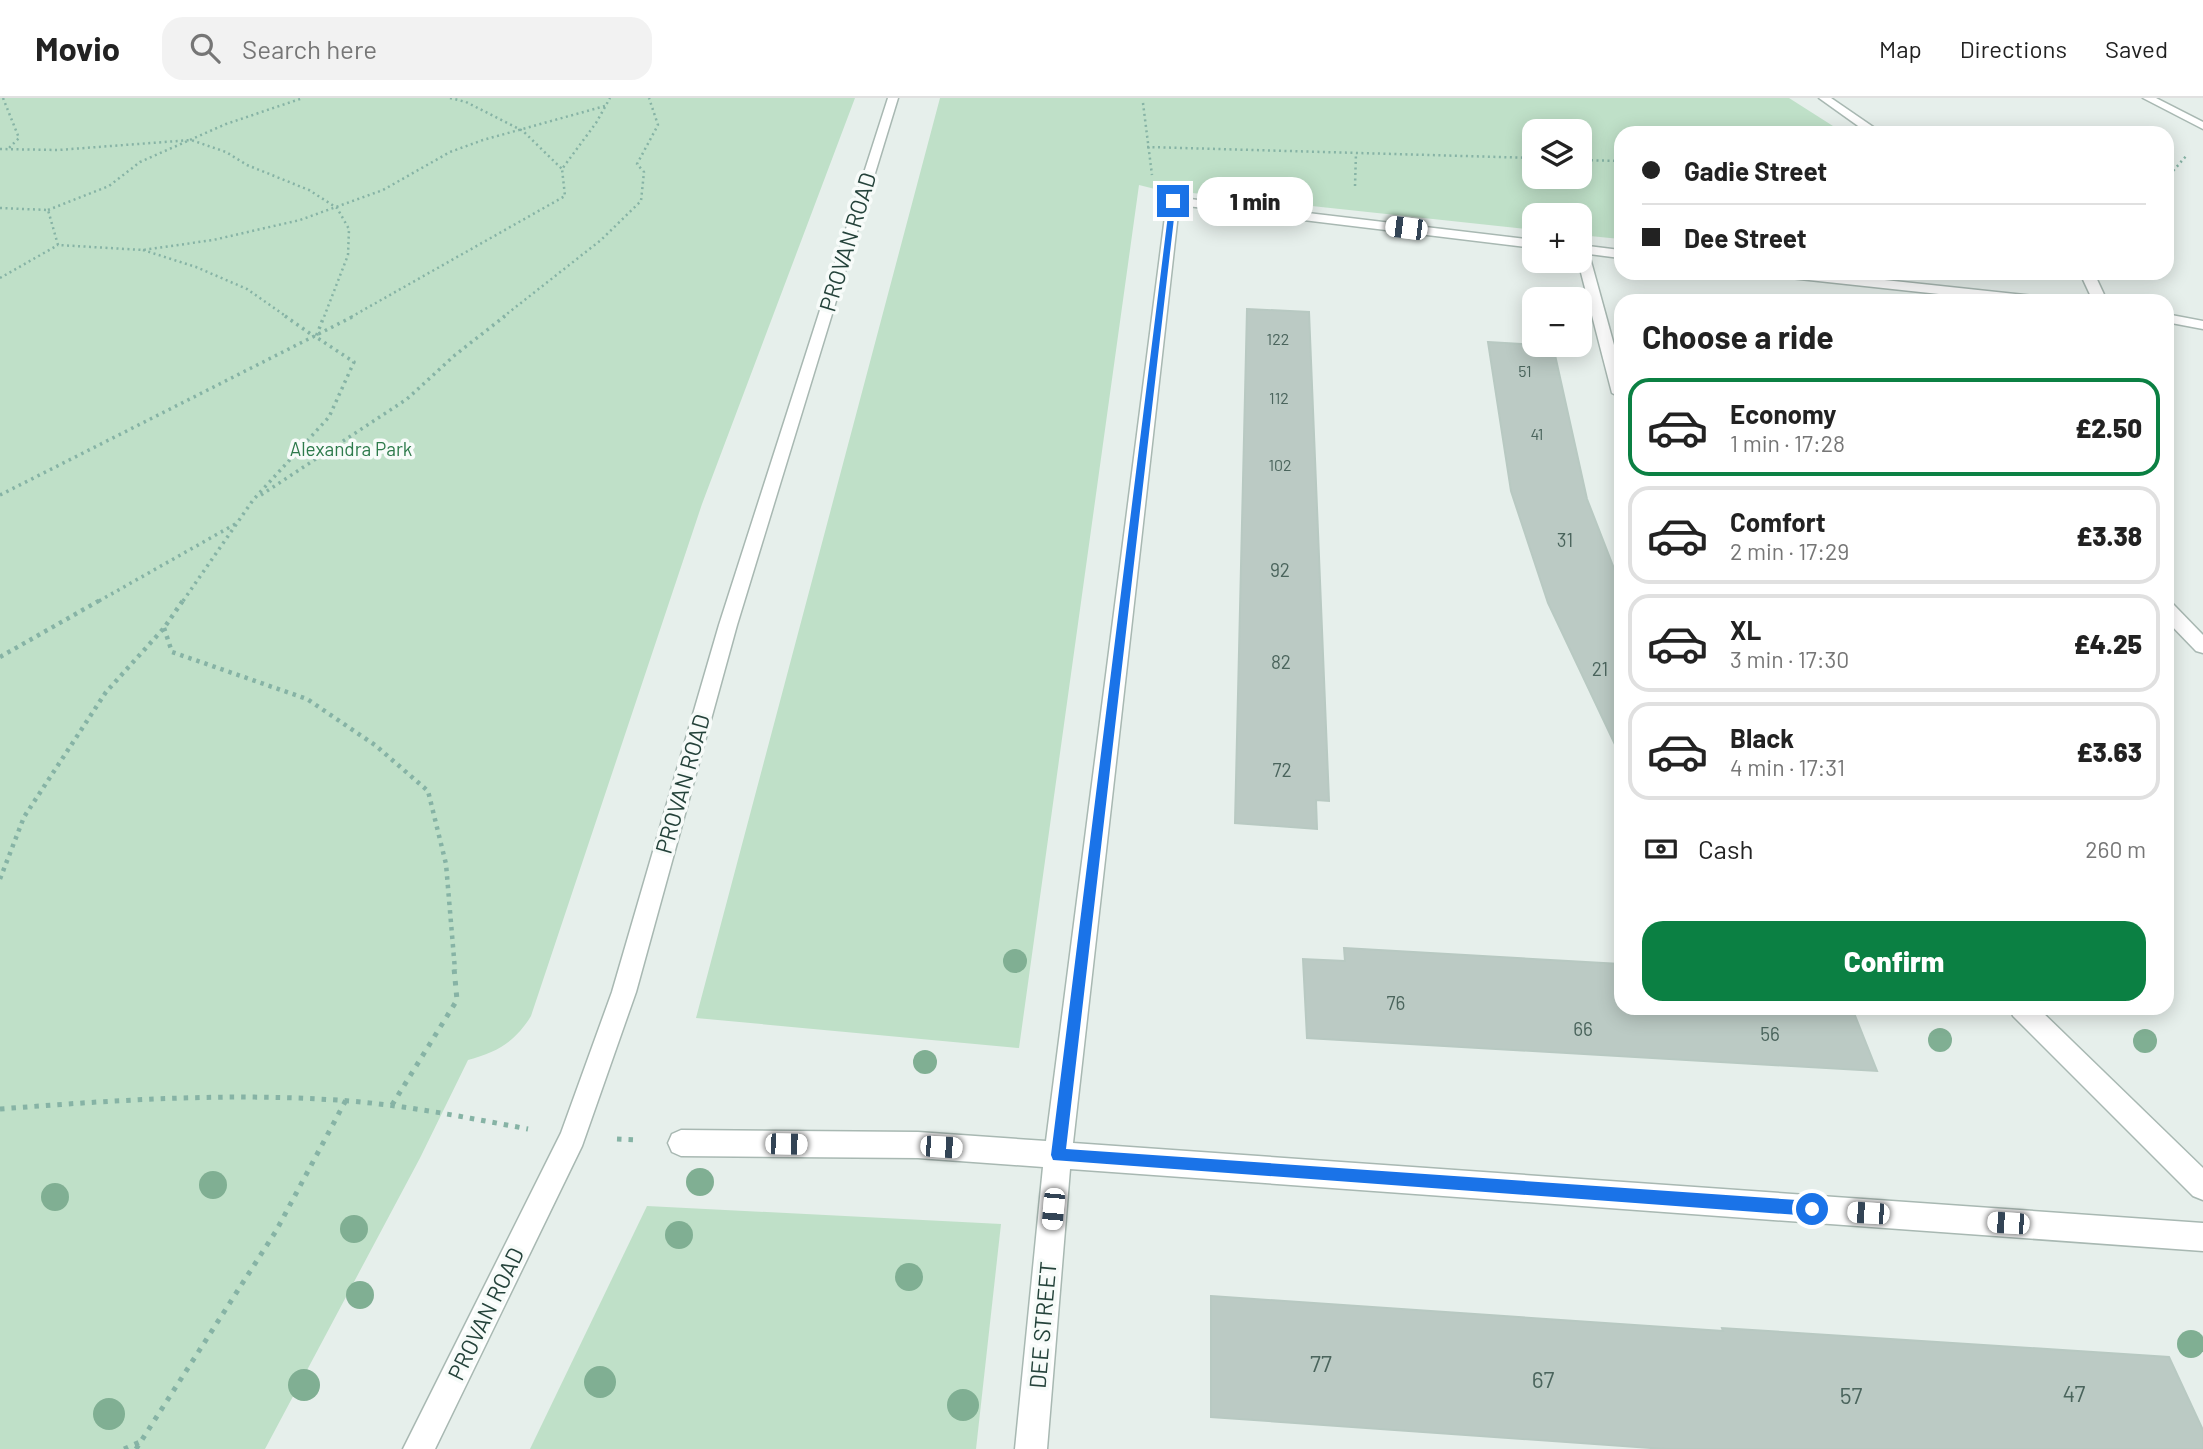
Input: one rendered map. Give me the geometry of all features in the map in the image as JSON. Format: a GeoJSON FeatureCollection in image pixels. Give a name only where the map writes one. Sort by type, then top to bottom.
{"type":"FeatureCollection","features":[{"type":"Feature","properties":{"kind":"street","name":"PROVAN ROAD"},"geometry":{"type":"LineString","coordinates":[[419,1449],[573,1137],[624,992],[728,625],[894,98]]}},
{"type":"Feature","properties":{"kind":"street"},"geometry":{"type":"LineString","coordinates":[[1824,98],[1866,126]]}},
{"type":"Feature","properties":{"kind":"street"},"geometry":{"type":"LineString","coordinates":[[2148,98],[2203,126]]}},
{"type":"Feature","properties":{"kind":"street"},"geometry":{"type":"LineString","coordinates":[[1173,201],[1522,242]]}},
{"type":"Feature","properties":{"kind":"street","name":"DEE STREET"},"geometry":{"type":"LineString","coordinates":[[1031,1449],[1058,1155],[1173,201]]}},
{"type":"Feature","properties":{"kind":"street"},"geometry":{"type":"LineString","coordinates":[[1592,250],[1614,253]]}},
{"type":"Feature","properties":{"kind":"street"},"geometry":{"type":"LineString","coordinates":[[1587,273],[1614,371]]}},
{"type":"Feature","properties":{"kind":"street"},"geometry":{"type":"LineString","coordinates":[[1834,280],[1938,294]]}},
{"type":"Feature","properties":{"kind":"street"},"geometry":{"type":"LineString","coordinates":[[2174,320],[2203,325]]}},
{"type":"Feature","properties":{"kind":"street"},"geometry":{"type":"LineString","coordinates":[[2174,615],[2203,646]]}},
{"type":"Feature","properties":{"kind":"street"},"geometry":{"type":"LineString","coordinates":[[2029,1015],[2203,1187]]}},
{"type":"Feature","properties":{"kind":"street"},"geometry":{"type":"LineString","coordinates":[[681,1143],[918,1145],[2203,1237]]}},
{"type":"Feature","properties":{"kind":"path"},"geometry":{"type":"LineString","coordinates":[[3,98],[19,138],[9,148]]}},
{"type":"Feature","properties":{"kind":"path"},"geometry":{"type":"LineString","coordinates":[[0,208],[48,210],[109,186],[140,162],[226,124],[303,98]]}},
{"type":"Feature","properties":{"kind":"path"},"geometry":{"type":"LineString","coordinates":[[0,495],[316,337],[565,197],[562,169],[523,131],[466,102],[450,98]]}},
{"type":"Feature","properties":{"kind":"path"},"geometry":{"type":"LineString","coordinates":[[562,169],[610,98]]}},
{"type":"Feature","properties":{"kind":"path"},"geometry":{"type":"LineString","coordinates":[[253,500],[407,399],[455,355],[601,240],[641,201],[643,172],[637,164],[658,125],[649,98]]}},
{"type":"Feature","properties":{"kind":"path"},"geometry":{"type":"LineString","coordinates":[[1143,103],[1155,190],[1173,201]]}},
{"type":"Feature","properties":{"kind":"path"},"geometry":{"type":"LineString","coordinates":[[0,278],[58,245],[143,250],[213,240],[300,220],[383,190],[450,152],[483,140],[606,106]]}},
{"type":"Feature","properties":{"kind":"path"},"geometry":{"type":"LineString","coordinates":[[0,149],[58,150],[191,140],[226,152],[247,165],[309,190],[337,208],[349,229],[348,255],[316,337]]}},
{"type":"Feature","properties":{"kind":"path"},"geometry":{"type":"LineString","coordinates":[[1147,147],[1522,158]]}},
{"type":"Feature","properties":{"kind":"path"},"geometry":{"type":"LineString","coordinates":[[1592,160],[1614,161]]}},
{"type":"Feature","properties":{"kind":"path"},"geometry":{"type":"LineString","coordinates":[[48,210],[58,245]]}},
{"type":"Feature","properties":{"kind":"path"},"geometry":{"type":"LineString","coordinates":[[0,879],[23,817],[106,692],[164,628],[253,500],[329,417],[354,362],[247,289],[196,267],[143,250]]}},
{"type":"Feature","properties":{"kind":"path"},"geometry":{"type":"LineString","coordinates":[[0,657],[240,522]]}},
{"type":"Feature","properties":{"kind":"path"},"geometry":{"type":"LineString","coordinates":[[164,628],[172,652],[307,699],[375,745],[428,791],[446,864],[457,1000],[392,1105]]}},
{"type":"Feature","properties":{"kind":"path"},"geometry":{"type":"LineString","coordinates":[[0,1109],[171,1096],[346,1100],[392,1105],[573,1137],[681,1143]]}},
{"type":"Feature","properties":{"kind":"path"},"geometry":{"type":"LineString","coordinates":[[136,1449],[276,1231],[346,1100]]}},
{"type":"Feature","properties":{"kind":"path"},"geometry":{"type":"LineString","coordinates":[[124,1449],[141,1442]]}},
{"type":"Feature","properties":{"kind":"green space","name":"Alexandra Park"},"geometry":{"type":"Polygon","coordinates":[[[0,98],[855,98],[702,504],[531,1016],[504,1045],[468,1060],[420,1158],[265,1449],[0,1449],[0,98]]]}},
{"type":"Feature","properties":{"kind":"green space"},"geometry":{"type":"Polygon","coordinates":[[[940,98],[1789,98],[1833,126],[1614,126],[1614,238],[1592,236],[1592,203],[1522,203],[1522,229],[1155,189],[1139,185],[1019,1048],[696,1018],[940,98]]]}},
{"type":"Feature","properties":{"kind":"green space"},"geometry":{"type":"Polygon","coordinates":[[[647,1206],[1001,1224],[976,1449],[530,1449],[647,1206]]]}},
{"type":"Feature","properties":{"kind":"building"},"geometry":{"type":"Polygon","coordinates":[[[1247,309],[1309,312],[1329,801],[1316,800],[1317,829],[1235,823],[1247,309]]]}},
{"type":"Feature","properties":{"kind":"building"},"geometry":{"type":"Polygon","coordinates":[[[1488,342],[1522,344],[1522,357],[1555,357],[1587,499],[1614,569],[1614,742],[1548,603],[1511,491],[1488,342]]]}},
{"type":"Feature","properties":{"kind":"building"},"geometry":{"type":"Polygon","coordinates":[[[1344,948],[1614,964],[1614,1015],[1855,1015],[1877,1071],[1307,1038],[1303,959],[1345,961],[1344,948]]]}},
{"type":"Feature","properties":{"kind":"building"},"geometry":{"type":"Polygon","coordinates":[[[1211,1296],[1723,1331],[1722,1328],[2169,1357],[2203,1430],[2203,1449],[1665,1449],[1211,1417],[1211,1296]]]}},
{"type":"Feature","properties":{"kind":"route"},"geometry":{"type":"LineString","coordinates":[[1173,201],[1058,1155],[1812,1209]]}}]}
